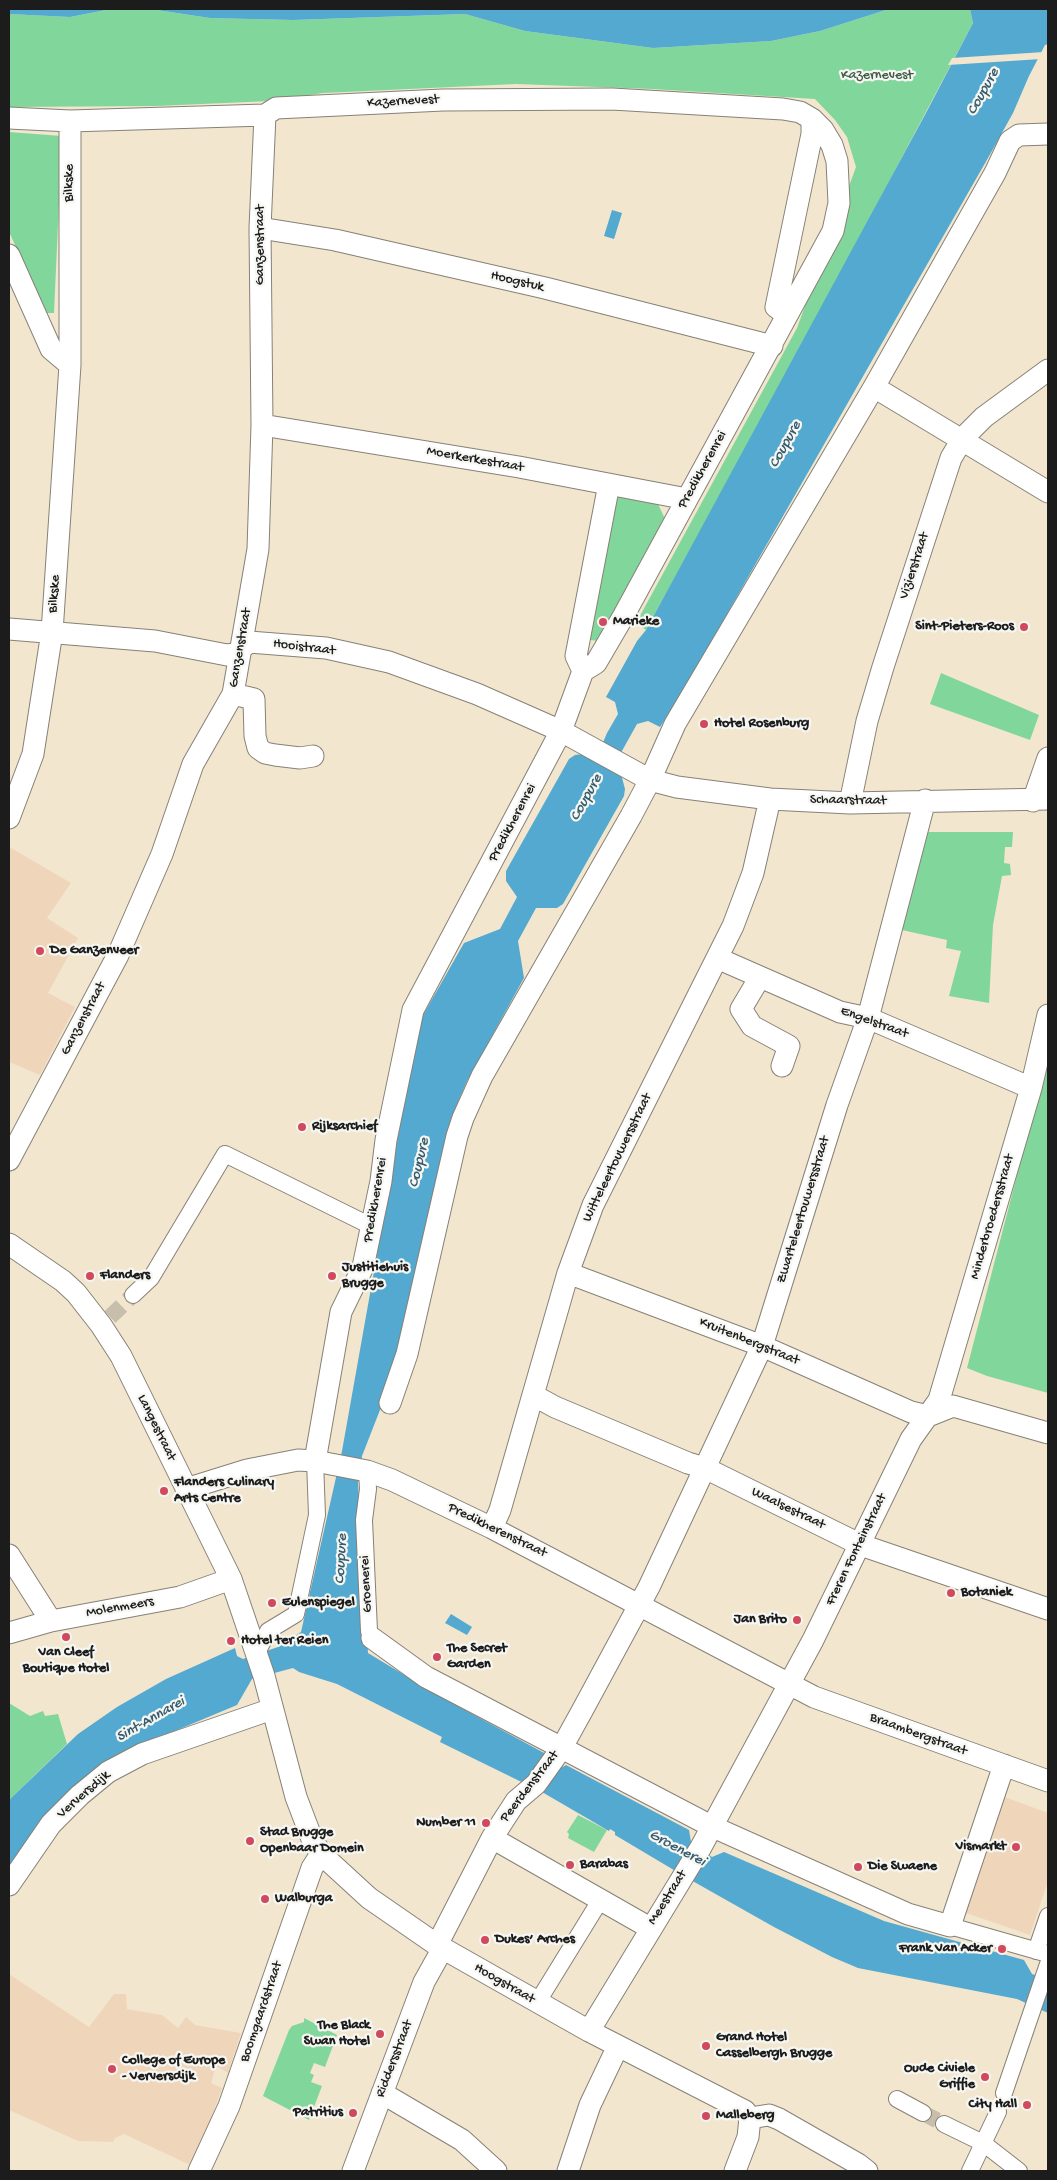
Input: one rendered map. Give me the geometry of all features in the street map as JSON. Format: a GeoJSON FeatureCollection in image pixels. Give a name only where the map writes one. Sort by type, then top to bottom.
{"type":"FeatureCollection","features":[{"type":"Feature","properties":{"kind":"street","name":"Kazernevest"},"geometry":{"type":"LineString","coordinates":[[9,118],[70,121],[265,115],[276,108],[453,100],[612,99],[783,109],[806,116]]}},
{"type":"Feature","properties":{"kind":"street","name":"Ganzenstraat"},"geometry":{"type":"LineString","coordinates":[[9,1160],[118,955],[162,854],[193,764],[234,694],[258,549],[262,424],[260,228],[265,115]]}},
{"type":"Feature","properties":{"kind":"street"},"geometry":{"type":"LineString","coordinates":[[787,315],[776,308],[812,134],[806,116]]}},
{"type":"Feature","properties":{"kind":"street","name":"Predikherenrei"},"geometry":{"type":"LineString","coordinates":[[257,1653],[268,1631],[296,1614],[317,1515],[315,1460],[341,1312],[363,1267],[381,1181],[386,1140],[413,1010],[562,731],[583,671],[596,663],[772,346],[833,231],[839,203],[837,161],[827,137],[806,116]]}},
{"type":"Feature","properties":{"kind":"street","name":"Bilkske"},"geometry":{"type":"LineString","coordinates":[[9,818],[32,754],[52,632],[70,365],[70,121]]}},
{"type":"Feature","properties":{"kind":"street"},"geometry":{"type":"LineString","coordinates":[[390,1402],[407,1354],[462,1118],[482,1076],[643,776],[874,387],[995,173],[1010,141],[1018,135],[1048,134]]}},
{"type":"Feature","properties":{"kind":"street","name":"Hoogstuk"},"geometry":{"type":"LineString","coordinates":[[260,228],[335,240],[544,288],[772,346]]}},
{"type":"Feature","properties":{"kind":"street"},"geometry":{"type":"LineString","coordinates":[[9,255],[51,349],[70,365]]}},
{"type":"Feature","properties":{"kind":"street","name":"Vizierstraat"},"geometry":{"type":"LineString","coordinates":[[850,802],[865,730],[883,668],[951,458],[963,438],[984,418],[1048,370]]}},
{"type":"Feature","properties":{"kind":"street"},"geometry":{"type":"LineString","coordinates":[[874,387],[963,438],[1048,492]]}},
{"type":"Feature","properties":{"kind":"street","name":"Moerkerkestraat"},"geometry":{"type":"LineString","coordinates":[[262,424],[519,467],[687,499]]}},
{"type":"Feature","properties":{"kind":"street"},"geometry":{"type":"LineString","coordinates":[[583,671],[576,656],[609,484]]}},
{"type":"Feature","properties":{"kind":"street","name":"Hooistraat"},"geometry":{"type":"LineString","coordinates":[[9,628],[155,641],[227,655],[235,654],[242,646],[249,642],[326,648],[389,662],[478,694],[562,731],[594,748]]}},
{"type":"Feature","properties":{"kind":"street"},"geometry":{"type":"LineString","coordinates":[[234,694],[254,699],[255,736],[258,748],[265,753],[274,755],[300,758],[313,756]]}},
{"type":"Feature","properties":{"kind":"street","name":"Schaarstraat"},"geometry":{"type":"LineString","coordinates":[[594,748],[643,776],[677,787],[770,799],[850,802],[1041,800]]}},
{"type":"Feature","properties":{"kind":"street"},"geometry":{"type":"LineString","coordinates":[[1041,800],[1048,758]]}},
{"type":"Feature","properties":{"kind":"street","name":"Witteleertouwersstraat"},"geometry":{"type":"LineString","coordinates":[[492,1528],[500,1510],[568,1274],[593,1205],[733,926],[753,873],[770,799]]}},
{"type":"Feature","properties":{"kind":"street","name":"Zwarteleertouwersstraat"},"geometry":{"type":"LineString","coordinates":[[639,1604],[762,1346],[837,1105],[868,1018],[925,800]]}},
{"type":"Feature","properties":{"kind":"street","name":"Engelstraat"},"geometry":{"type":"LineString","coordinates":[[717,958],[840,1012],[868,1018],[1031,1088]]}},
{"type":"Feature","properties":{"kind":"street"},"geometry":{"type":"LineString","coordinates":[[760,977],[741,1009],[752,1026],[789,1046],[782,1066]]}},
{"type":"Feature","properties":{"kind":"street","name":"Minderbroedersstraat"},"geometry":{"type":"LineString","coordinates":[[928,1416],[939,1400],[1031,1088],[1048,1015]]}},
{"type":"Feature","properties":{"kind":"street"},"geometry":{"type":"LineString","coordinates":[[133,1295],[151,1278],[225,1154],[371,1226]]}},
{"type":"Feature","properties":{"kind":"street","name":"Langestraat"},"geometry":{"type":"LineString","coordinates":[[9,1244],[64,1281],[87,1305],[106,1321],[121,1356],[231,1580],[264,1676]]}},
{"type":"Feature","properties":{"kind":"street","name":"Kruitenbergstraat"},"geometry":{"type":"LineString","coordinates":[[568,1274],[762,1346],[911,1412],[928,1416]]}},
{"type":"Feature","properties":{"kind":"street","name":"Waalsestraat"},"geometry":{"type":"LineString","coordinates":[[534,1395],[555,1407],[688,1463],[705,1468],[861,1545],[1048,1608]]}},
{"type":"Feature","properties":{"kind":"street"},"geometry":{"type":"LineString","coordinates":[[928,1416],[953,1406],[1048,1433]]}},
{"type":"Feature","properties":{"kind":"street","name":"Freren Fonteinstraat"},"geometry":{"type":"LineString","coordinates":[[789,1685],[861,1545],[911,1439],[928,1416]]}},
{"type":"Feature","properties":{"kind":"street","name":"Predikherenstraat"},"geometry":{"type":"LineString","coordinates":[[186,1489],[247,1470],[298,1460],[315,1460],[363,1470],[392,1480],[492,1528],[639,1604],[789,1685]]}},
{"type":"Feature","properties":{"kind":"street","name":"Groenerei"},"geometry":{"type":"LineString","coordinates":[[363,1470],[368,1489],[364,1520],[369,1631],[372,1638],[426,1677],[556,1756],[908,1914],[950,1926]]}},
{"type":"Feature","properties":{"kind":"street"},"geometry":{"type":"LineString","coordinates":[[9,1555],[51,1621]]}},
{"type":"Feature","properties":{"kind":"street","name":"Molenmeers"},"geometry":{"type":"LineString","coordinates":[[9,1633],[51,1621],[180,1597],[231,1580]]}},
{"type":"Feature","properties":{"kind":"street","name":"Peerdenstraat"},"geometry":{"type":"LineString","coordinates":[[440,1947],[492,1838],[516,1801],[532,1788],[556,1756],[639,1604]]}},
{"type":"Feature","properties":{"kind":"street","name":"Hoogstraat"},"geometry":{"type":"LineString","coordinates":[[264,1676],[296,1797],[312,1839],[321,1854],[369,1898],[440,1947],[588,2031],[736,2104],[745,2110],[750,2118]]}},
{"type":"Feature","properties":{"kind":"street","name":"Braambergstraat"},"geometry":{"type":"LineString","coordinates":[[789,1685],[814,1697],[896,1728],[1048,1781]]}},
{"type":"Feature","properties":{"kind":"street","name":"Meestraat"},"geometry":{"type":"LineString","coordinates":[[588,2031],[701,1847],[789,1685]]}},
{"type":"Feature","properties":{"kind":"street","name":"Verversdijk"},"geometry":{"type":"LineString","coordinates":[[9,1885],[51,1824],[80,1795],[108,1772],[142,1754],[272,1709]]}},
{"type":"Feature","properties":{"kind":"street"},"geometry":{"type":"LineString","coordinates":[[1004,1765],[950,1926],[1042,1953],[1048,1916]]}},
{"type":"Feature","properties":{"kind":"street"},"geometry":{"type":"LineString","coordinates":[[492,1838],[650,1928]]}},
{"type":"Feature","properties":{"kind":"street","name":"Boomgaardstraat"},"geometry":{"type":"LineString","coordinates":[[200,2170],[229,2106],[307,1880],[321,1854]]}},
{"type":"Feature","properties":{"kind":"street"},"geometry":{"type":"LineString","coordinates":[[537,2003],[602,1899]]}},
{"type":"Feature","properties":{"kind":"street","name":"Riddersstraat"},"geometry":{"type":"LineString","coordinates":[[353,2171],[424,1982],[440,1947]]}},
{"type":"Feature","properties":{"kind":"street"},"geometry":{"type":"LineString","coordinates":[[1004,2094],[1046,1971]]}},
{"type":"Feature","properties":{"kind":"street"},"geometry":{"type":"LineString","coordinates":[[568,2171],[590,2105],[618,2046]]}},
{"type":"Feature","properties":{"kind":"street"},"geometry":{"type":"LineString","coordinates":[[382,2093],[462,2140],[496,2171]]}},
{"type":"Feature","properties":{"kind":"street"},"geometry":{"type":"LineString","coordinates":[[897,2099],[923,2113]]}},
{"type":"Feature","properties":{"kind":"street"},"geometry":{"type":"LineString","coordinates":[[970,2171],[998,2112]]}},
{"type":"Feature","properties":{"kind":"street"},"geometry":{"type":"LineString","coordinates":[[735,2171],[748,2137],[750,2118],[768,2115],[779,2119],[867,2171]]}},
{"type":"Feature","properties":{"kind":"street"},"geometry":{"type":"LineString","coordinates":[[944,2124],[983,2143],[1019,2171]]}},
{"type":"Feature","properties":{"kind":"shaded area","name":"De Ganzenveer"},"geometry":{"type":"Polygon","coordinates":[[[11,848],[71,883],[47,918],[78,938],[48,993],[75,1007],[40,1075],[9,1062],[9,853],[11,848]]]}},
{"type":"Feature","properties":{"kind":"shaded area","name":"Vismarkt"},"geometry":{"type":"Polygon","coordinates":[[[1002,1796],[1048,1813],[1048,1881],[1030,1935],[963,1912],[1002,1796]]]}},
{"type":"Feature","properties":{"kind":"shaded area","name":"College of Europe - Verversdijk"},"geometry":{"type":"Polygon","coordinates":[[[9,1974],[89,2027],[114,1994],[126,1994],[127,2009],[162,2015],[178,2028],[186,2017],[195,2025],[241,2033],[228,2073],[216,2066],[211,2083],[222,2088],[200,2148],[190,2165],[124,2134],[115,2138],[113,2142],[78,2141],[9,2110],[9,1974]]]}},
{"type":"Feature","properties":{"kind":"green space","name":"Kazernevest"},"geometry":{"type":"Polygon","coordinates":[[[111,9],[150,9],[210,18],[293,20],[465,14],[525,31],[653,48],[771,41],[820,31],[889,9],[970,9],[973,23],[805,340],[646,630],[636,623],[797,328],[856,167],[847,137],[835,120],[815,99],[652,89],[516,84],[323,93],[270,101],[157,106],[9,107],[9,14],[70,17],[111,9]]]}},
{"type":"Feature","properties":{"kind":"green space"},"geometry":{"type":"Polygon","coordinates":[[[9,132],[62,136],[54,313],[47,313],[9,232],[9,132]]]}},
{"type":"Feature","properties":{"kind":"green space"},"geometry":{"type":"Polygon","coordinates":[[[613,494],[658,504],[665,519],[598,641],[584,639],[613,494]]]}},
{"type":"Feature","properties":{"kind":"green space"},"geometry":{"type":"Polygon","coordinates":[[[941,673],[1039,715],[1030,740],[930,704],[941,673]]]}},
{"type":"Feature","properties":{"kind":"green space"},"geometry":{"type":"Polygon","coordinates":[[[926,832],[1013,832],[1012,847],[1005,847],[1004,863],[1010,864],[1011,875],[1002,876],[993,925],[989,1003],[949,996],[961,951],[946,948],[947,940],[902,930],[926,832]]]}},
{"type":"Feature","properties":{"kind":"green space"},"geometry":{"type":"Polygon","coordinates":[[[1048,1056],[1048,1393],[987,1376],[967,1368],[1048,1056]]]}},
{"type":"Feature","properties":{"kind":"green space"},"geometry":{"type":"Polygon","coordinates":[[[9,1703],[30,1716],[43,1711],[45,1716],[58,1714],[67,1744],[9,1800],[9,1703]]]}},
{"type":"Feature","properties":{"kind":"green space"},"geometry":{"type":"Polygon","coordinates":[[[578,1815],[607,1830],[594,1852],[568,1838],[569,1834],[567,1832],[578,1815]]]}},
{"type":"Feature","properties":{"kind":"green space"},"geometry":{"type":"Polygon","coordinates":[[[304,2018],[337,2035],[325,2067],[314,2063],[310,2073],[314,2075],[311,2082],[322,2086],[309,2120],[263,2096],[289,2030],[292,2026],[304,2022],[304,2018]]]}},
{"type":"Feature","properties":{"kind":"water"},"geometry":{"type":"Polygon","coordinates":[[[9,9],[111,9],[70,17],[9,14],[9,9]]]}},
{"type":"Feature","properties":{"kind":"water"},"geometry":{"type":"Polygon","coordinates":[[[150,9],[889,9],[820,31],[771,41],[653,48],[525,31],[465,14],[293,20],[210,18],[150,9]]]}},
{"type":"Feature","properties":{"kind":"water"},"geometry":{"type":"Polygon","coordinates":[[[970,9],[1048,9],[1048,44],[1045,45],[1013,113],[988,158],[680,696],[660,727],[648,721],[637,724],[613,767],[621,774],[625,789],[624,796],[563,904],[557,908],[536,908],[518,941],[524,978],[467,1081],[451,1118],[387,1392],[362,1456],[358,1483],[368,1653],[439,1696],[546,1754],[554,1772],[566,1765],[689,1830],[691,1842],[712,1857],[724,1852],[884,1921],[1024,1960],[1032,1974],[1048,1979],[1048,2013],[1017,1999],[858,1968],[832,1957],[689,1879],[615,1835],[615,1832],[610,1829],[609,1831],[542,1792],[440,1742],[442,1737],[337,1684],[299,1672],[293,1668],[252,1679],[237,1705],[139,1746],[9,1872],[9,1800],[78,1734],[117,1707],[166,1679],[235,1648],[237,1656],[243,1659],[278,1647],[301,1632],[342,1451],[418,1024],[464,943],[500,929],[517,897],[506,881],[506,871],[569,759],[575,755],[583,754],[597,757],[607,733],[618,714],[615,702],[606,697],[637,641],[646,630],[927,111],[973,23],[970,9]]]}},
{"type":"Feature","properties":{"kind":"water"},"geometry":{"type":"Polygon","coordinates":[[[612,210],[622,213],[614,239],[604,236],[612,210]]]}},
{"type":"Feature","properties":{"kind":"water"},"geometry":{"type":"Polygon","coordinates":[[[451,1614],[472,1627],[467,1635],[445,1623],[451,1614]]]}},
{"type":"Feature","properties":{"kind":"pier"},"geometry":{"type":"Polygon","coordinates":[[[1044,52],[1041,59],[948,65],[952,58],[1044,52]]]}},
{"type":"Feature","properties":{"kind":"tunnel"},"geometry":{"type":"LineString","coordinates":[[110,1317],[133,1295]]}},
{"type":"Feature","properties":{"kind":"tunnel"},"geometry":{"type":"LineString","coordinates":[[923,2113],[944,2124]]}},
{"type":"Feature","properties":{"kind":"place","name":"Marieke"},"geometry":{"type":"Point","coordinates":[603,622]}},
{"type":"Feature","properties":{"kind":"place","name":"Sint-Pieters-Roos"},"geometry":{"type":"Point","coordinates":[1024,627]}},
{"type":"Feature","properties":{"kind":"place","name":"Hotel Rosenburg"},"geometry":{"type":"Point","coordinates":[704,724]}},
{"type":"Feature","properties":{"kind":"place","name":"De Ganzenveer"},"geometry":{"type":"Point","coordinates":[40,951]}},
{"type":"Feature","properties":{"kind":"place","name":"Rijksarchief"},"geometry":{"type":"Point","coordinates":[302,1127]}},
{"type":"Feature","properties":{"kind":"place","name":"Flanders"},"geometry":{"type":"Point","coordinates":[90,1276]}},
{"type":"Feature","properties":{"kind":"place","name":"Justitiehuis Brugge"},"geometry":{"type":"Point","coordinates":[332,1276]}},
{"type":"Feature","properties":{"kind":"place","name":"Flanders Culinary Arts Centre"},"geometry":{"type":"Point","coordinates":[164,1491]}},
{"type":"Feature","properties":{"kind":"place","name":"Botaniek"},"geometry":{"type":"Point","coordinates":[951,1593]}},
{"type":"Feature","properties":{"kind":"place","name":"Eulenspiegel"},"geometry":{"type":"Point","coordinates":[272,1603]}},
{"type":"Feature","properties":{"kind":"place","name":"Jan Brito"},"geometry":{"type":"Point","coordinates":[797,1620]}},
{"type":"Feature","properties":{"kind":"place","name":"Van Cleef Boutique Hotel"},"geometry":{"type":"Point","coordinates":[66,1637]}},
{"type":"Feature","properties":{"kind":"place","name":"Hotel ter Reien"},"geometry":{"type":"Point","coordinates":[231,1641]}},
{"type":"Feature","properties":{"kind":"place","name":"The Secret Garden"},"geometry":{"type":"Point","coordinates":[437,1657]}},
{"type":"Feature","properties":{"kind":"place","name":"Number 11"},"geometry":{"type":"Point","coordinates":[486,1823]}},
{"type":"Feature","properties":{"kind":"place","name":"Stad Brugge Openbaar Domein"},"geometry":{"type":"Point","coordinates":[250,1841]}},
{"type":"Feature","properties":{"kind":"place","name":"Vismarkt"},"geometry":{"type":"Point","coordinates":[1016,1847]}},
{"type":"Feature","properties":{"kind":"place","name":"Barabas"},"geometry":{"type":"Point","coordinates":[570,1865]}},
{"type":"Feature","properties":{"kind":"place","name":"Die Swaene"},"geometry":{"type":"Point","coordinates":[858,1867]}},
{"type":"Feature","properties":{"kind":"place","name":"Walburga"},"geometry":{"type":"Point","coordinates":[265,1899]}},
{"type":"Feature","properties":{"kind":"place","name":"Dukes’ Arches"},"geometry":{"type":"Point","coordinates":[485,1940]}},
{"type":"Feature","properties":{"kind":"place","name":"Frank Van Acker"},"geometry":{"type":"Point","coordinates":[1002,1949]}},
{"type":"Feature","properties":{"kind":"place","name":"The Black Swan Hotel"},"geometry":{"type":"Point","coordinates":[380,2034]}},
{"type":"Feature","properties":{"kind":"place","name":"Grand Hotel Casselbergh Brugge"},"geometry":{"type":"Point","coordinates":[706,2046]}},
{"type":"Feature","properties":{"kind":"place","name":"College of Europe - Verversdijk"},"geometry":{"type":"Point","coordinates":[112,2069]}},
{"type":"Feature","properties":{"kind":"place","name":"Oude Civiele Griffie"},"geometry":{"type":"Point","coordinates":[985,2077]}},
{"type":"Feature","properties":{"kind":"place","name":"City Hall"},"geometry":{"type":"Point","coordinates":[1027,2105]}},
{"type":"Feature","properties":{"kind":"place","name":"Patritius"},"geometry":{"type":"Point","coordinates":[353,2113]}},
{"type":"Feature","properties":{"kind":"place","name":"Malleberg"},"geometry":{"type":"Point","coordinates":[706,2116]}},
{"type":"Feature","properties":{"kind":"water label","name":"Coupure"},"geometry":{"type":"Point","coordinates":[984,92]}},
{"type":"Feature","properties":{"kind":"water label","name":"Coupure"},"geometry":{"type":"Point","coordinates":[786,445]}},
{"type":"Feature","properties":{"kind":"water label","name":"Coupure"},"geometry":{"type":"Point","coordinates":[587,798]}},
{"type":"Feature","properties":{"kind":"water label","name":"Coupure"},"geometry":{"type":"Point","coordinates":[420,1163]}},
{"type":"Feature","properties":{"kind":"water label","name":"Coupure"},"geometry":{"type":"Point","coordinates":[342,1559]}},
{"type":"Feature","properties":{"kind":"water label","name":"Sint-Annarei"},"geometry":{"type":"Point","coordinates":[151,1720]}}]}
